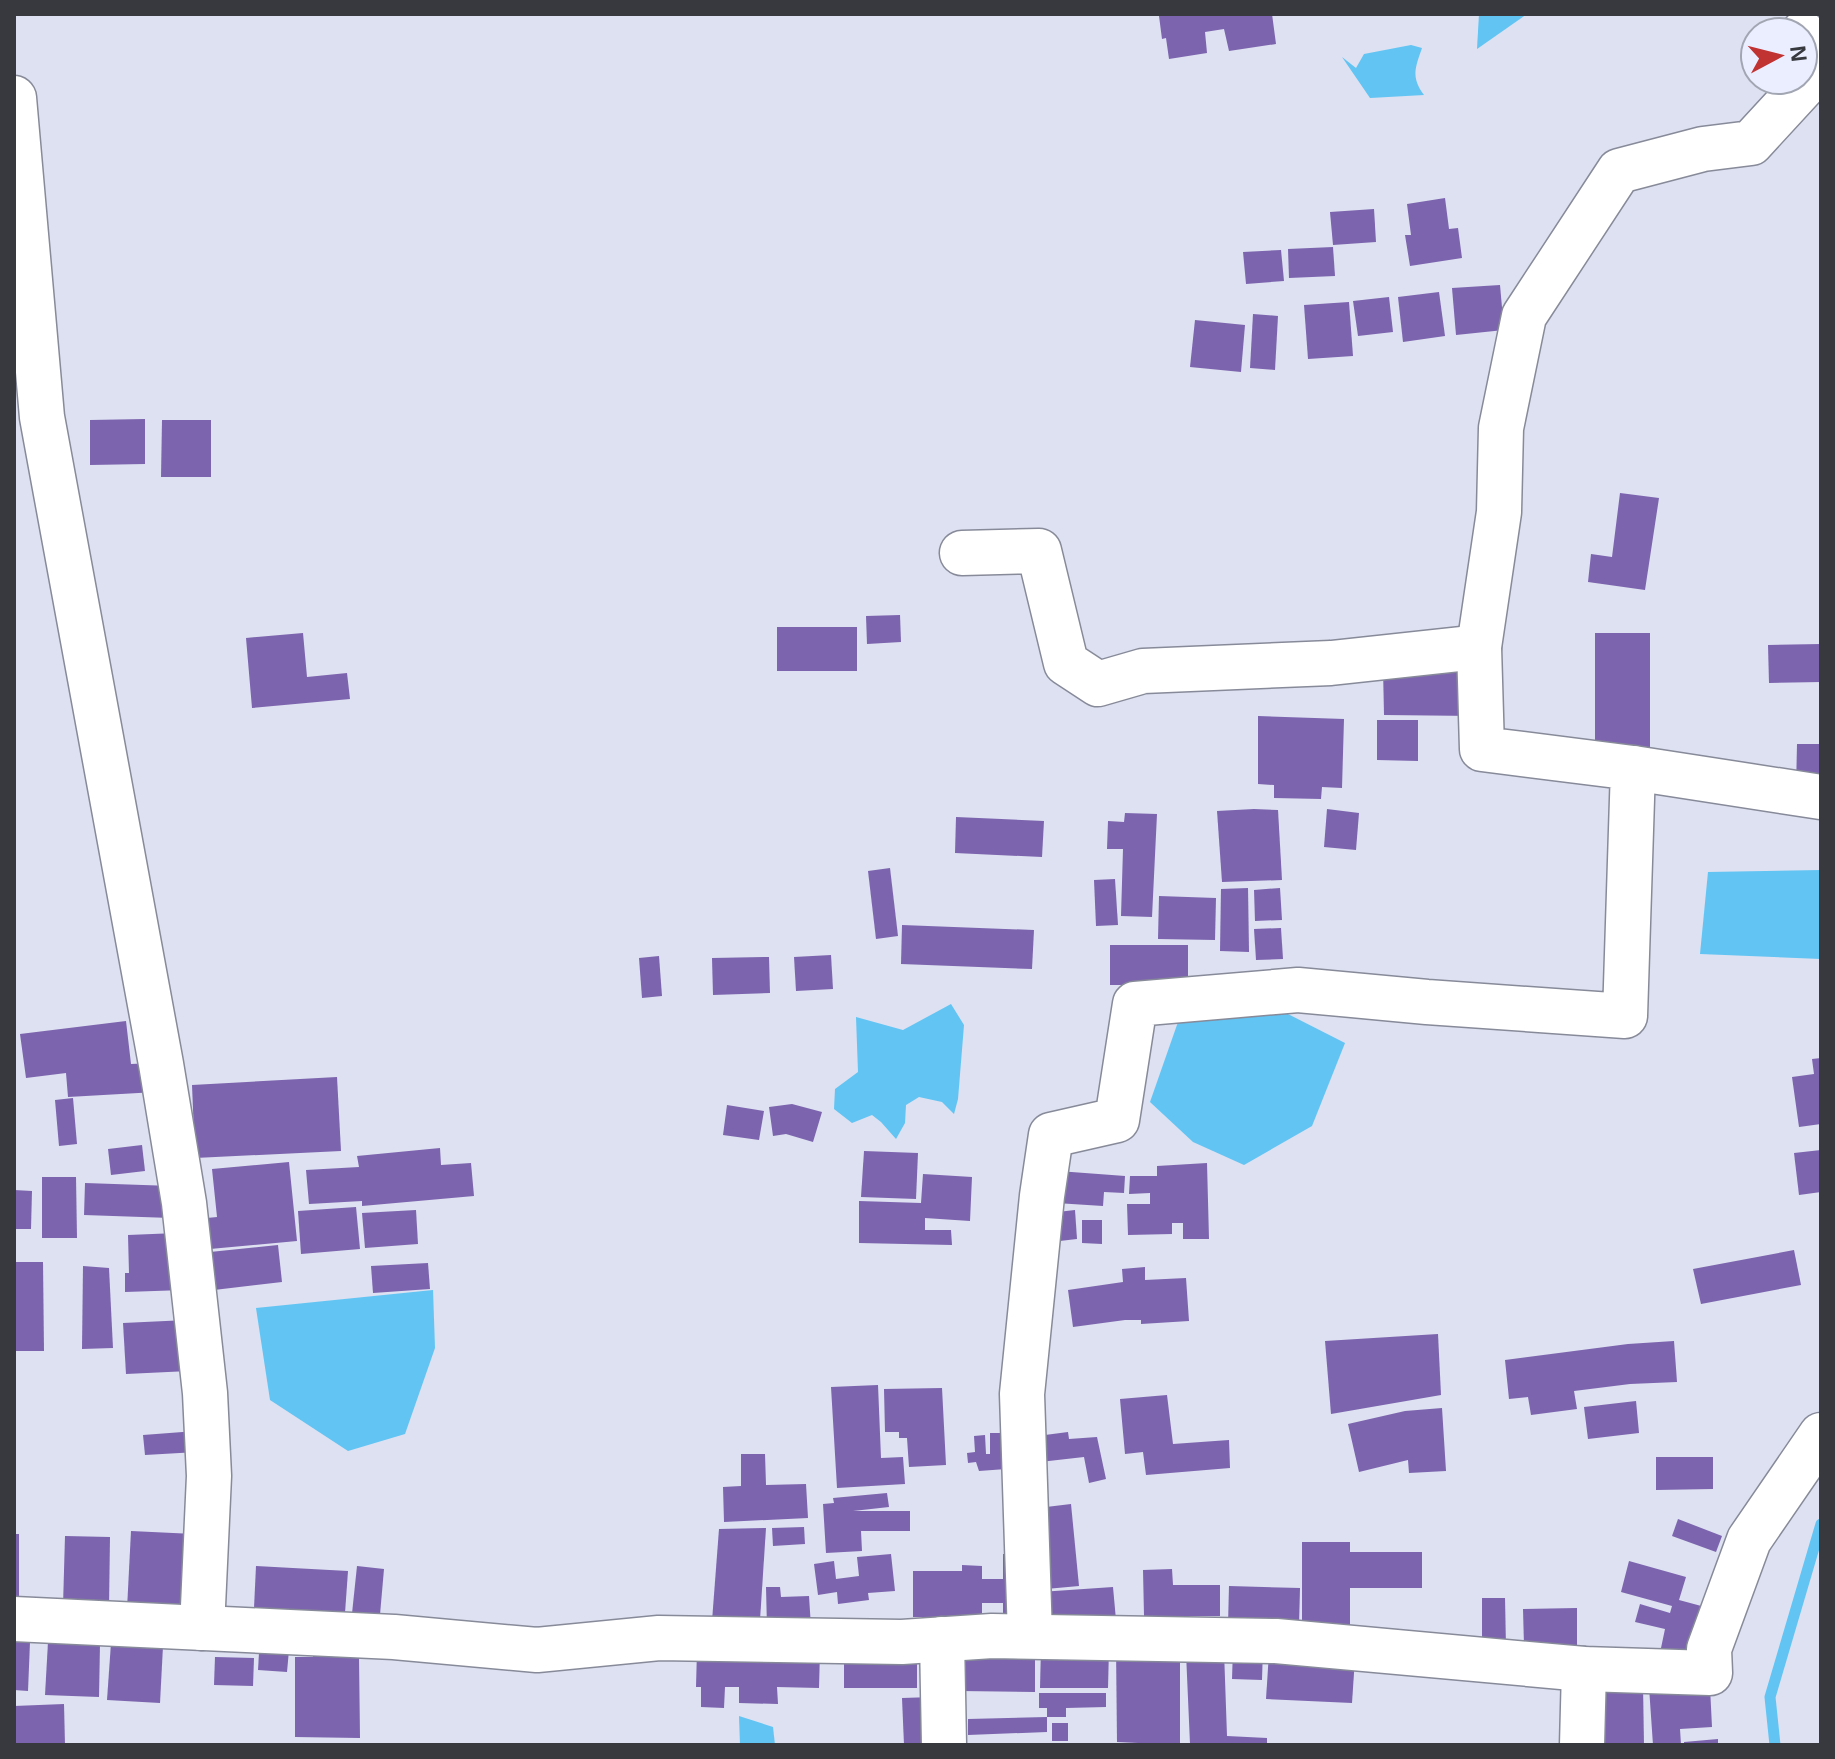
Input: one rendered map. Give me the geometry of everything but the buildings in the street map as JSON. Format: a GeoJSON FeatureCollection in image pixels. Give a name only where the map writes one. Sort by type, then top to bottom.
{"type":"FeatureCollection","features":[{"type":"Feature","properties":{"kind":"street"},"geometry":{"type":"LineString","coordinates":[[1821,67],[1751,143],[1703,149],[1619,171],[1524,316],[1501,428],[1499,512],[1479,647],[1482,749],[1821,797]]}},
{"type":"Feature","properties":{"kind":"street"},"geometry":{"type":"LineString","coordinates":[[14,98],[42,417],[184,1203],[205,1393],[209,1476],[202,1628]]}},
{"type":"Feature","properties":{"kind":"street"},"geometry":{"type":"LineString","coordinates":[[962,553],[1039,551],[1066,663],[1098,684],[1143,671],[1331,663],[1479,647]]}},
{"type":"Feature","properties":{"kind":"street"},"geometry":{"type":"LineString","coordinates":[[1030,1636],[1022,1394],[1051,1135],[1117,1120],[1135,1004],[1298,990],[1625,1016],[1633,768]]}},
{"type":"Feature","properties":{"kind":"street"},"geometry":{"type":"LineString","coordinates":[[14,1619],[394,1637],[537,1650],[659,1638],[902,1642],[1030,1636],[1276,1641],[1584,1669],[1710,1673],[1709,1649],[1749,1540],[1821,1435]]}},
{"type":"Feature","properties":{"kind":"street"},"geometry":{"type":"LineString","coordinates":[[942,1639],[944,1745]]}},
{"type":"Feature","properties":{"kind":"street"},"geometry":{"type":"LineString","coordinates":[[1582,1745],[1584,1669]]}},
{"type":"Feature","properties":{"kind":"water"},"geometry":{"type":"Polygon","coordinates":[[[1479,14],[1527,14],[1477,49],[1479,14]]]}},
{"type":"Feature","properties":{"kind":"water"},"geometry":{"type":"Polygon","coordinates":[[[1411,45],[1422,48],[1416,72],[1417,83],[1424,95],[1370,98],[1342,57],[1356,68],[1364,54],[1411,45]]]}},
{"type":"Feature","properties":{"kind":"water"},"geometry":{"type":"Polygon","coordinates":[[[1821,870],[1821,959],[1700,954],[1708,872],[1821,870]]]}},
{"type":"Feature","properties":{"kind":"water"},"geometry":{"type":"Polygon","coordinates":[[[951,1004],[964,1025],[954,1114],[942,1102],[919,1097],[906,1105],[905,1123],[896,1139],[872,1115],[852,1123],[834,1109],[835,1089],[858,1072],[856,1017],[903,1030],[951,1004]]]}},
{"type":"Feature","properties":{"kind":"water"},"geometry":{"type":"Polygon","coordinates":[[[1282,1011],[1345,1043],[1312,1126],[1244,1165],[1193,1142],[1150,1102],[1178,1022],[1282,1011]]]}},
{"type":"Feature","properties":{"kind":"water"},"geometry":{"type":"Polygon","coordinates":[[[433,1290],[435,1348],[405,1434],[348,1451],[270,1400],[256,1308],[433,1290]]]}},
{"type":"Feature","properties":{"kind":"water"},"geometry":{"type":"Polygon","coordinates":[[[739,1716],[773,1727],[775,1745],[740,1745],[739,1716]]]}},
{"type":"Feature","properties":{"kind":"waterway"},"geometry":{"type":"LineString","coordinates":[[1775,1745],[1770,1697],[1821,1524]]}}]}
